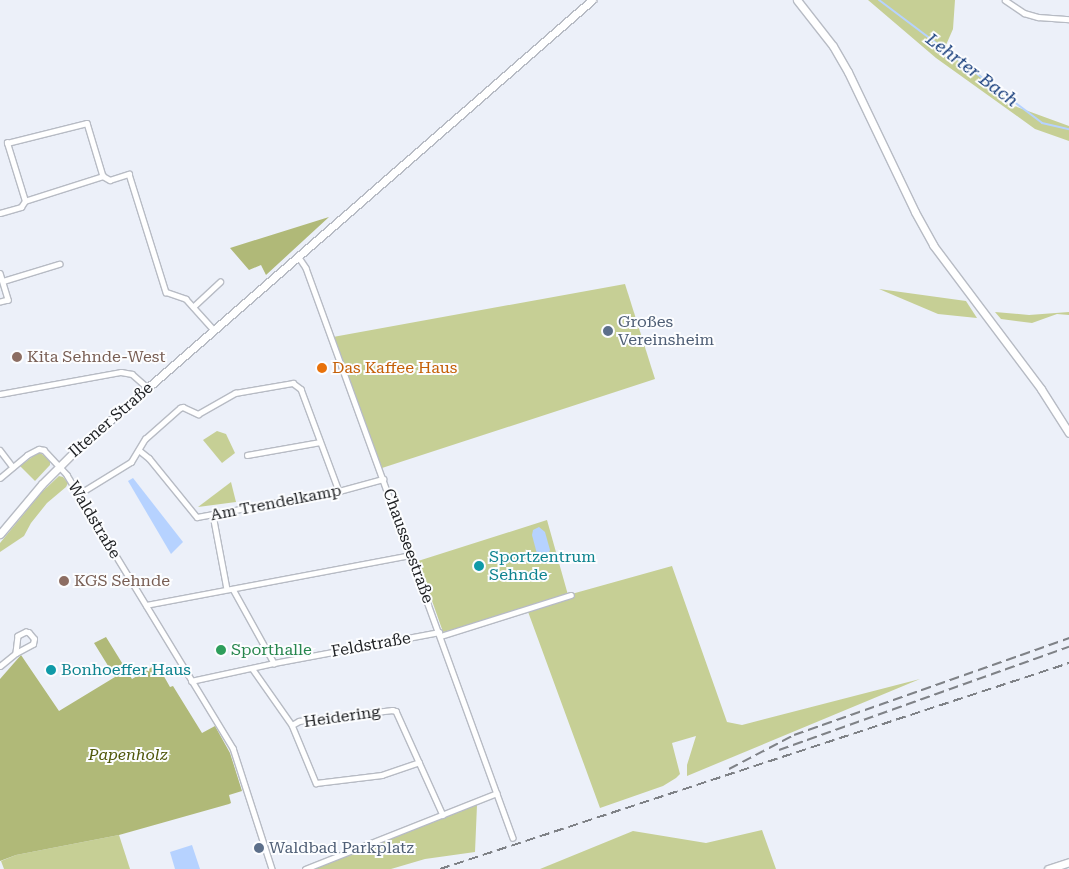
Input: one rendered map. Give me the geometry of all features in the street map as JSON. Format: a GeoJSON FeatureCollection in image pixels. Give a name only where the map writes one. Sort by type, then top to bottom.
{"type":"FeatureCollection","features":[{"type":"Feature","properties":{"kind":"main road","name":"Iltener Straße"},"geometry":{"type":"LineString","coordinates":[[0,534],[59,466],[592,0]]}},
{"type":"Feature","properties":{"kind":"main road"},"geometry":{"type":"LineString","coordinates":[[797,0],[832,46],[848,72],[914,212],[933,245],[1041,389],[1069,434]]}},
{"type":"Feature","properties":{"kind":"main road"},"geometry":{"type":"LineString","coordinates":[[1048,869],[1069,862]]}},
{"type":"Feature","properties":{"kind":"street"},"geometry":{"type":"LineString","coordinates":[[1005,0],[1024,13],[1038,18],[1069,20]]}},
{"type":"Feature","properties":{"kind":"street"},"geometry":{"type":"LineString","coordinates":[[25,201],[7,143],[87,123],[104,176],[110,180],[129,174],[166,292],[186,299],[214,330]]}},
{"type":"Feature","properties":{"kind":"street"},"geometry":{"type":"LineString","coordinates":[[0,213],[21,207],[25,201],[104,176]]}},
{"type":"Feature","properties":{"kind":"street","name":"Chausseestraße"},"geometry":{"type":"LineString","coordinates":[[298,256],[306,268],[513,838]]}},
{"type":"Feature","properties":{"kind":"street"},"geometry":{"type":"LineString","coordinates":[[3,281],[59,264]]}},
{"type":"Feature","properties":{"kind":"street"},"geometry":{"type":"LineString","coordinates":[[0,273],[8,300],[0,302]]}},
{"type":"Feature","properties":{"kind":"street"},"geometry":{"type":"LineString","coordinates":[[193,307],[220,282]]}},
{"type":"Feature","properties":{"kind":"street"},"geometry":{"type":"LineString","coordinates":[[0,394],[121,372],[132,374],[148,388]]}},
{"type":"Feature","properties":{"kind":"street"},"geometry":{"type":"LineString","coordinates":[[79,494],[131,462],[144,439],[180,408],[198,414],[234,393],[293,383],[301,389],[339,491]]}},
{"type":"Feature","properties":{"kind":"street"},"geometry":{"type":"LineString","coordinates":[[247,455],[320,442]]}},
{"type":"Feature","properties":{"kind":"street","name":"Waldstraße"},"geometry":{"type":"LineString","coordinates":[[13,466],[39,449],[44,450],[59,466],[79,494],[233,748],[272,869]]}},
{"type":"Feature","properties":{"kind":"street"},"geometry":{"type":"LineString","coordinates":[[0,450],[13,466],[0,478]]}},
{"type":"Feature","properties":{"kind":"street","name":"Am Trendelkamp"},"geometry":{"type":"LineString","coordinates":[[139,450],[149,458],[197,517],[339,491],[382,479]]}},
{"type":"Feature","properties":{"kind":"street"},"geometry":{"type":"LineString","coordinates":[[214,515],[230,589],[255,627],[274,663]]}},
{"type":"Feature","properties":{"kind":"street"},"geometry":{"type":"LineString","coordinates":[[146,605],[411,555]]}},
{"type":"Feature","properties":{"kind":"street","name":"Feldstraße"},"geometry":{"type":"LineString","coordinates":[[191,681],[274,663],[440,634],[571,595]]}},
{"type":"Feature","properties":{"kind":"street"},"geometry":{"type":"LineString","coordinates":[[0,666],[16,653],[33,644],[34,639],[29,633],[26,632],[18,636],[16,653]]}},
{"type":"Feature","properties":{"kind":"street","name":"Heidering"},"geometry":{"type":"LineString","coordinates":[[252,668],[292,725],[316,783],[382,775],[419,762]]}},
{"type":"Feature","properties":{"kind":"street","name":"Heidering"},"geometry":{"type":"LineString","coordinates":[[292,725],[299,722],[392,710],[398,714],[443,815]]}},
{"type":"Feature","properties":{"kind":"street"},"geometry":{"type":"LineString","coordinates":[[305,869],[497,793]]}},
{"type":"Feature","properties":{"kind":"green space"},"geometry":{"type":"Polygon","coordinates":[[[868,0],[955,0],[953,29],[946,45],[1017,107],[1069,126],[1069,141],[1035,129],[936,58],[868,0]]]}},
{"type":"Feature","properties":{"kind":"green space"},"geometry":{"type":"Polygon","coordinates":[[[329,217],[266,275],[261,265],[249,270],[230,248],[329,217]]]}},
{"type":"Feature","properties":{"kind":"green space"},"geometry":{"type":"Polygon","coordinates":[[[625,284],[655,379],[382,468],[333,337],[625,284]]]}},
{"type":"Feature","properties":{"kind":"green space"},"geometry":{"type":"Polygon","coordinates":[[[879,289],[966,301],[977,318],[938,314],[879,289]]]}},
{"type":"Feature","properties":{"kind":"green space"},"geometry":{"type":"Polygon","coordinates":[[[995,312],[1029,315],[1069,312],[1069,315],[1057,314],[1032,323],[1001,319],[995,312]]]}},
{"type":"Feature","properties":{"kind":"green space"},"geometry":{"type":"Polygon","coordinates":[[[217,431],[226,434],[235,453],[222,463],[203,440],[217,431]]]}},
{"type":"Feature","properties":{"kind":"green space"},"geometry":{"type":"Polygon","coordinates":[[[39,452],[50,460],[50,465],[35,481],[20,466],[39,452]]]}},
{"type":"Feature","properties":{"kind":"green space"},"geometry":{"type":"Polygon","coordinates":[[[59,476],[63,477],[68,483],[66,487],[47,503],[31,523],[24,536],[0,552],[0,543],[42,492],[59,476]]]}},
{"type":"Feature","properties":{"kind":"green space"},"geometry":{"type":"Polygon","coordinates":[[[231,482],[236,502],[198,507],[231,482]]]}},
{"type":"Feature","properties":{"kind":"green space"},"geometry":{"type":"Polygon","coordinates":[[[547,520],[568,595],[672,566],[727,722],[742,725],[920,679],[687,776],[687,765],[696,736],[672,743],[680,774],[676,778],[663,786],[600,808],[527,609],[443,632],[418,561],[547,520]]]}},
{"type":"Feature","properties":{"kind":"green space","name":"Papenholz"},"geometry":{"type":"Polygon","coordinates":[[[106,637],[132,679],[157,664],[170,687],[173,686],[202,733],[215,726],[230,753],[242,791],[229,795],[231,803],[229,804],[119,835],[16,855],[0,861],[0,679],[21,655],[59,711],[115,677],[94,643],[106,637]]]}},
{"type":"Feature","properties":{"kind":"green space"},"geometry":{"type":"Polygon","coordinates":[[[477,805],[475,852],[425,859],[391,869],[315,869],[477,805]]]}},
{"type":"Feature","properties":{"kind":"green space"},"geometry":{"type":"Polygon","coordinates":[[[762,830],[776,869],[540,869],[633,831],[706,843],[762,830]]]}},
{"type":"Feature","properties":{"kind":"green space"},"geometry":{"type":"Polygon","coordinates":[[[119,835],[130,869],[4,869],[1,861],[16,855],[119,835]]]}},
{"type":"Feature","properties":{"kind":"water"},"geometry":{"type":"Polygon","coordinates":[[[133,478],[183,542],[171,554],[128,481],[133,478]]]}},
{"type":"Feature","properties":{"kind":"water"},"geometry":{"type":"Polygon","coordinates":[[[539,527],[545,532],[550,550],[548,554],[542,556],[537,554],[532,535],[533,530],[539,527]]]}},
{"type":"Feature","properties":{"kind":"water"},"geometry":{"type":"Polygon","coordinates":[[[192,845],[200,869],[175,869],[170,852],[192,845]]]}},
{"type":"Feature","properties":{"kind":"waterway","name":"Lehrter Bach"},"geometry":{"type":"LineString","coordinates":[[879,0],[1042,123],[1069,129]]}},
{"type":"Feature","properties":{"kind":"railway"},"geometry":{"type":"LineString","coordinates":[[729,769],[794,735],[1069,638]]}},
{"type":"Feature","properties":{"kind":"railway"},"geometry":{"type":"LineString","coordinates":[[779,750],[1069,647]]}},
{"type":"Feature","properties":{"kind":"railway"},"geometry":{"type":"LineString","coordinates":[[440,869],[1069,663]]}},
{"type":"Feature","properties":{"kind":"place","name":"Großes Vereinsheim"},"geometry":{"type":"Point","coordinates":[608,331]}},
{"type":"Feature","properties":{"kind":"place","name":"Kita Sehnde-West"},"geometry":{"type":"Point","coordinates":[17,357]}},
{"type":"Feature","properties":{"kind":"place","name":"Das Kaffee Haus"},"geometry":{"type":"Point","coordinates":[322,368]}},
{"type":"Feature","properties":{"kind":"place","name":"Sportzentrum Sehnde"},"geometry":{"type":"Point","coordinates":[479,566]}},
{"type":"Feature","properties":{"kind":"place","name":"KGS Sehnde"},"geometry":{"type":"Point","coordinates":[64,581]}},
{"type":"Feature","properties":{"kind":"place","name":"Sporthalle"},"geometry":{"type":"Point","coordinates":[221,650]}},
{"type":"Feature","properties":{"kind":"place","name":"Bonhoeffer Haus"},"geometry":{"type":"Point","coordinates":[51,670]}},
{"type":"Feature","properties":{"kind":"place","name":"Waldbad Parkplatz"},"geometry":{"type":"Point","coordinates":[259,848]}}]}
